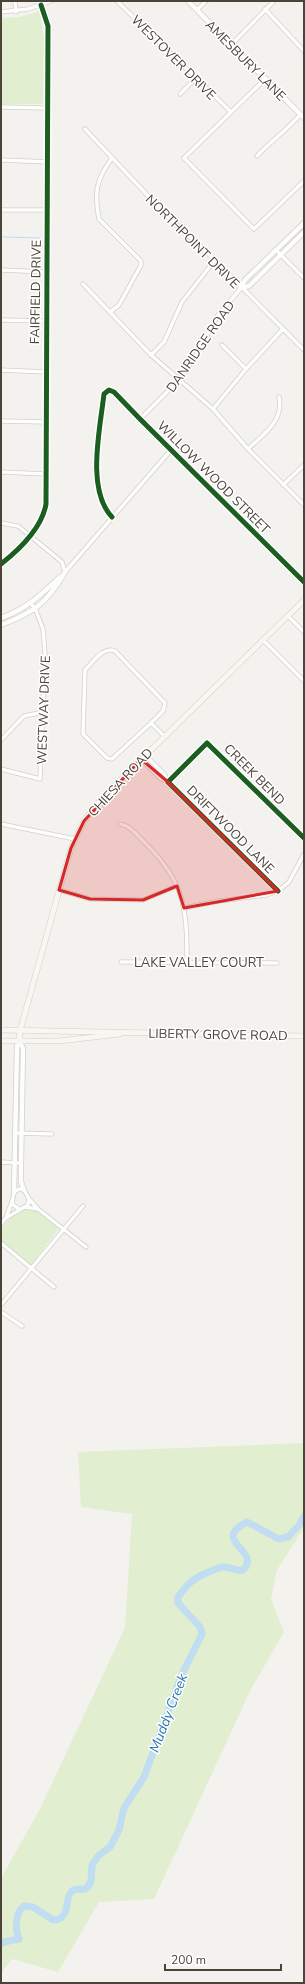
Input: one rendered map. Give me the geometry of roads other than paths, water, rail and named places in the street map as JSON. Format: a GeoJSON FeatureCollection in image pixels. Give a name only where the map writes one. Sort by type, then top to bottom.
{"type":"FeatureCollection","features":[{"type":"Feature","properties":{"kind":"main road","name":"CHIESA ROAD"},"geometry":{"type":"LineString","coordinates":[[19,1041],[20,1031],[70,848],[94,807],[164,736],[304,600]]}},
{"type":"Feature","properties":{"kind":"main road","name":"LIBERTY GROVE ROAD"},"geometry":{"type":"LineString","coordinates":[[1,1030],[304,1036]]}},
{"type":"Feature","properties":{"kind":"main road","name":"LIBERTY GROVE ROAD"},"geometry":{"type":"LineString","coordinates":[[1,1041],[59,1041],[132,1033]]}},
{"type":"Feature","properties":{"kind":"street"},"geometry":{"type":"LineString","coordinates":[[15,1],[16,12]]}},
{"type":"Feature","properties":{"kind":"street"},"geometry":{"type":"LineString","coordinates":[[1,12],[16,12],[51,1]]}},
{"type":"Feature","properties":{"kind":"street","name":"WESTOVER DRIVE"},"geometry":{"type":"LineString","coordinates":[[117,1],[231,112]]}},
{"type":"Feature","properties":{"kind":"street","name":"AMESBURY LANE"},"geometry":{"type":"LineString","coordinates":[[188,1],[302,117]]}},
{"type":"Feature","properties":{"kind":"street"},"geometry":{"type":"LineString","coordinates":[[197,10],[206,1]]}},
{"type":"Feature","properties":{"kind":"street"},"geometry":{"type":"LineString","coordinates":[[231,45],[274,1]]}},
{"type":"Feature","properties":{"kind":"street","name":"FAIRFIELD DRIVE"},"geometry":{"type":"LineString","coordinates":[[1,564],[30,535],[44,515],[46,474],[46,272],[49,162],[47,108],[48,26],[41,5]]}},
{"type":"Feature","properties":{"kind":"street"},"geometry":{"type":"LineString","coordinates":[[265,9],[304,51]]}},
{"type":"Feature","properties":{"kind":"street"},"geometry":{"type":"LineString","coordinates":[[180,94],[196,78]]}},
{"type":"Feature","properties":{"kind":"street"},"geometry":{"type":"LineString","coordinates":[[264,80],[184,158],[254,229],[304,181]]}},
{"type":"Feature","properties":{"kind":"street"},"geometry":{"type":"LineString","coordinates":[[1,107],[47,108]]}},
{"type":"Feature","properties":{"kind":"street"},"geometry":{"type":"LineString","coordinates":[[257,156],[271,141],[302,117]]}},
{"type":"Feature","properties":{"kind":"street","name":"NORTHPOINT DRIVE"},"geometry":{"type":"LineString","coordinates":[[85,129],[167,216],[215,260],[282,330],[304,350]]}},
{"type":"Feature","properties":{"kind":"street"},"geometry":{"type":"LineString","coordinates":[[110,312],[119,305],[141,265],[141,261],[99,219],[97,185],[101,174],[112,158]]}},
{"type":"Feature","properties":{"kind":"street"},"geometry":{"type":"LineString","coordinates":[[1,160],[49,162]]}},
{"type":"Feature","properties":{"kind":"street"},"geometry":{"type":"LineString","coordinates":[[1,210],[47,210]]}},
{"type":"Feature","properties":{"kind":"street","name":"DANRIDGE ROAD"},"geometry":{"type":"LineString","coordinates":[[140,419],[179,380],[193,360],[218,314],[241,288],[245,280],[304,223]]}},
{"type":"Feature","properties":{"kind":"street","name":"DANRIDGE ROAD"},"geometry":{"type":"LineString","coordinates":[[241,288],[249,286],[304,232]]}},
{"type":"Feature","properties":{"kind":"street"},"geometry":{"type":"LineString","coordinates":[[276,250],[304,278]]}},
{"type":"Feature","properties":{"kind":"street"},"geometry":{"type":"LineString","coordinates":[[152,355],[164,342],[182,302],[215,260]]}},
{"type":"Feature","properties":{"kind":"street"},"geometry":{"type":"LineString","coordinates":[[1,270],[46,272]]}},
{"type":"Feature","properties":{"kind":"street"},"geometry":{"type":"LineString","coordinates":[[83,284],[152,355],[213,409],[248,449],[304,505]]}},
{"type":"Feature","properties":{"kind":"street"},"geometry":{"type":"LineString","coordinates":[[1,320],[46,321]]}},
{"type":"Feature","properties":{"kind":"street"},"geometry":{"type":"LineString","coordinates":[[213,409],[246,369],[282,330]]}},
{"type":"Feature","properties":{"kind":"street"},"geometry":{"type":"LineString","coordinates":[[222,345],[246,369]]}},
{"type":"Feature","properties":{"kind":"street"},"geometry":{"type":"LineString","coordinates":[[1,370],[46,372]]}},
{"type":"Feature","properties":{"kind":"street","name":"WILLOW WOOD STREET"},"geometry":{"type":"LineString","coordinates":[[112,517],[102,502],[97,484],[99,424],[104,394],[109,390],[114,392],[304,582]]}},
{"type":"Feature","properties":{"kind":"street"},"geometry":{"type":"LineString","coordinates":[[248,449],[272,427],[281,407],[279,397]]}},
{"type":"Feature","properties":{"kind":"street"},"geometry":{"type":"LineString","coordinates":[[1,421],[46,422]]}},
{"type":"Feature","properties":{"kind":"street"},"geometry":{"type":"LineString","coordinates":[[1,618],[18,612],[31,604],[65,572],[171,450]]}},
{"type":"Feature","properties":{"kind":"street"},"geometry":{"type":"LineString","coordinates":[[284,485],[304,465]]}},
{"type":"Feature","properties":{"kind":"street"},"geometry":{"type":"LineString","coordinates":[[1,472],[46,474]]}},
{"type":"Feature","properties":{"kind":"street"},"geometry":{"type":"LineString","coordinates":[[1,523],[18,526],[30,535],[62,562],[65,572],[52,594],[35,608],[18,619],[1,625]]}},
{"type":"Feature","properties":{"kind":"street","name":"WESTWAY DRIVE"},"geometry":{"type":"LineString","coordinates":[[1,769],[40,779],[46,654],[43,629],[35,608],[31,604]]}},
{"type":"Feature","properties":{"kind":"street"},"geometry":{"type":"LineString","coordinates":[[288,616],[304,632]]}},
{"type":"Feature","properties":{"kind":"street"},"geometry":{"type":"LineString","coordinates":[[263,640],[304,681]]}},
{"type":"Feature","properties":{"kind":"street"},"geometry":{"type":"LineString","coordinates":[[110,649],[115,651],[165,703],[163,711],[151,722],[112,759],[107,758],[83,734],[85,670],[105,650],[110,649]]}},
{"type":"Feature","properties":{"kind":"street"},"geometry":{"type":"LineString","coordinates":[[1,740],[24,716],[44,712]]}},
{"type":"Feature","properties":{"kind":"street"},"geometry":{"type":"LineString","coordinates":[[151,722],[164,736]]}},
{"type":"Feature","properties":{"kind":"street","name":"CREEK BEND"},"geometry":{"type":"LineString","coordinates":[[168,782],[208,743],[304,838]]}},
{"type":"Feature","properties":{"kind":"street","name":"DRIFTWOOD LANE"},"geometry":{"type":"LineString","coordinates":[[143,757],[165,775],[168,782],[278,891]]}},
{"type":"Feature","properties":{"kind":"street"},"geometry":{"type":"LineString","coordinates":[[1,824],[75,839]]}},
{"type":"Feature","properties":{"kind":"street"},"geometry":{"type":"LineString","coordinates":[[120,824],[130,828],[161,858],[174,877],[184,908],[187,962]]}},
{"type":"Feature","properties":{"kind":"street"},"geometry":{"type":"LineString","coordinates":[[184,908],[219,901],[266,895],[278,891],[289,882],[304,854]]}},
{"type":"Feature","properties":{"kind":"street"},"geometry":{"type":"LineString","coordinates":[[59,890],[90,899],[143,900],[177,886]]}},
{"type":"Feature","properties":{"kind":"street","name":"LAKE VALLEY COURT"},"geometry":{"type":"LineString","coordinates":[[121,962],[277,963]]}},
{"type":"Feature","properties":{"kind":"street"},"geometry":{"type":"LineString","coordinates":[[6,1218],[14,1192],[17,1047],[19,1041]]}},
{"type":"Feature","properties":{"kind":"street"},"geometry":{"type":"LineString","coordinates":[[19,1041],[23,1048],[21,1182],[29,1199],[38,1209],[86,1247]]}},
{"type":"Feature","properties":{"kind":"street"},"geometry":{"type":"LineString","coordinates":[[15,1133],[52,1134]]}},
{"type":"Feature","properties":{"kind":"street"},"geometry":{"type":"LineString","coordinates":[[1,1162],[21,1163]]}},
{"type":"Feature","properties":{"kind":"street"},"geometry":{"type":"LineString","coordinates":[[14,1192],[19,1189],[24,1190]]}},
{"type":"Feature","properties":{"kind":"street"},"geometry":{"type":"LineString","coordinates":[[26,1207],[29,1199]]}},
{"type":"Feature","properties":{"kind":"street"},"geometry":{"type":"LineString","coordinates":[[12,1201],[14,1206],[19,1209]]}},
{"type":"Feature","properties":{"kind":"street"},"geometry":{"type":"LineString","coordinates":[[1,1305],[63,1228],[83,1206]]}},
{"type":"Feature","properties":{"kind":"street"},"geometry":{"type":"LineString","coordinates":[[1,1224],[6,1218],[19,1209],[26,1207],[38,1209]]}},
{"type":"Feature","properties":{"kind":"street"},"geometry":{"type":"LineString","coordinates":[[1,1243],[54,1286]]}},
{"type":"Feature","properties":{"kind":"street"},"geometry":{"type":"LineString","coordinates":[[1,1312],[22,1326]]}},
{"type":"Feature","properties":{"kind":"waterway"},"geometry":{"type":"LineString","coordinates":[[1,237],[40,238]]}},
{"type":"Feature","properties":{"kind":"waterway","name":"Muddy Creek"},"geometry":{"type":"LineString","coordinates":[[1,1944],[19,1939],[17,1917],[24,1906],[33,1907],[53,1920],[59,1919],[63,1916],[69,1895],[74,1890],[87,1888],[91,1882],[92,1865],[98,1856],[110,1847],[119,1830],[124,1808],[144,1777],[182,1674],[202,1634],[200,1627],[178,1603],[178,1597],[192,1581],[205,1574],[222,1567],[236,1570],[243,1570],[245,1568],[247,1558],[233,1539],[233,1533],[237,1528],[247,1522],[279,1539],[288,1537],[300,1524],[304,1516]]}}]}
